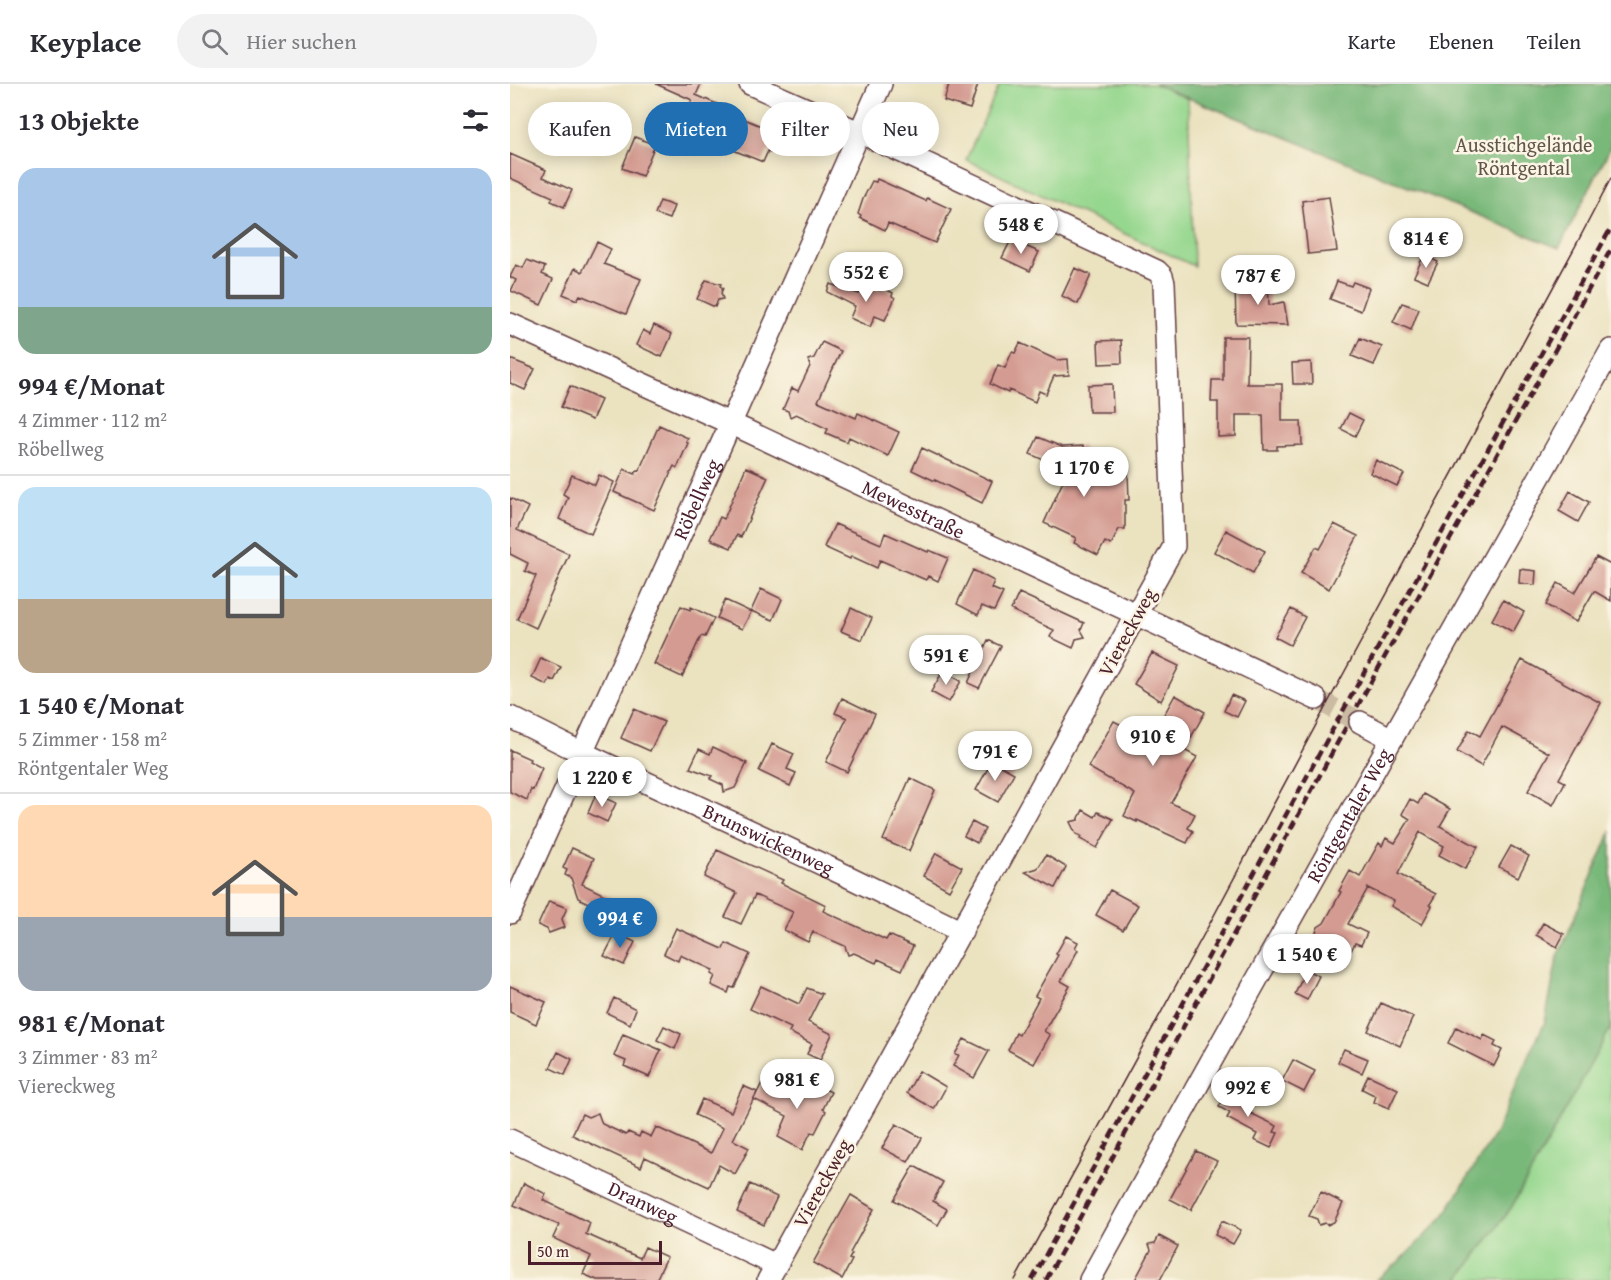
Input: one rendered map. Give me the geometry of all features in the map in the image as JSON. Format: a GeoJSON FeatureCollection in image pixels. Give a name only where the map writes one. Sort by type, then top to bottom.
{"type":"FeatureCollection","features":[{"type":"Feature","properties":{"kind":"street"},"geometry":{"type":"LineString","coordinates":[[750,84],[859,132]]}},
{"type":"Feature","properties":{"kind":"street","name":"Röbellweg"},"geometry":{"type":"LineString","coordinates":[[510,913],[881,84]]}},
{"type":"Feature","properties":{"kind":"street","name":"Viereckweg"},"geometry":{"type":"LineString","coordinates":[[772,1273],[1174,546],[1162,276],[1157,271],[859,132]]}},
{"type":"Feature","properties":{"kind":"street","name":"Mewesstraße"},"geometry":{"type":"LineString","coordinates":[[510,324],[730,423],[1316,699]]}},
{"type":"Feature","properties":{"kind":"street","name":"Röntgentaler Weg"},"geometry":{"type":"LineString","coordinates":[[1090,1280],[1280,936],[1611,350]]}},
{"type":"Feature","properties":{"kind":"street","name":"Brunswickenweg"},"geometry":{"type":"LineString","coordinates":[[510,717],[962,932]]}},
{"type":"Feature","properties":{"kind":"street"},"geometry":{"type":"LineString","coordinates":[[1360,722],[1392,739]]}},
{"type":"Feature","properties":{"kind":"street","name":"Dranweg"},"geometry":{"type":"LineString","coordinates":[[510,1140],[772,1273]]}},
{"type":"Feature","properties":{"kind":"green space"},"geometry":{"type":"Polygon","coordinates":[[[1000,84],[1611,84],[1611,146],[1559,248],[1164,88],[1188,99],[1194,266],[966,160],[1000,84]]]}},
{"type":"Feature","properties":{"kind":"green space","name":"Ausstichgelände Röntgental"},"geometry":{"type":"Polygon","coordinates":[[[1154,84],[1611,84],[1611,146],[1559,248],[1154,84]]]}},
{"type":"Feature","properties":{"kind":"green space"},"geometry":{"type":"Polygon","coordinates":[[[1611,831],[1611,1027],[1511,1208],[1458,1280],[1376,1280],[1400,1261],[1444,1216],[1496,1132],[1545,1022],[1557,959],[1611,831]]]}},
{"type":"Feature","properties":{"kind":"green space"},"geometry":{"type":"Polygon","coordinates":[[[1611,1027],[1611,1280],[1458,1280],[1511,1208],[1611,1027]]]}},
{"type":"Feature","properties":{"kind":"building"},"geometry":{"type":"Polygon","coordinates":[[[656,84],[701,84],[696,95],[712,102],[691,102],[692,100],[656,84]]]}},
{"type":"Feature","properties":{"kind":"building"},"geometry":{"type":"Polygon","coordinates":[[[949,84],[978,84],[970,109],[944,101],[949,84]]]}},
{"type":"Feature","properties":{"kind":"building"},"geometry":{"type":"Polygon","coordinates":[[[748,121],[760,125],[760,156],[766,156],[763,162],[748,156],[748,121]]]}},
{"type":"Feature","properties":{"kind":"building"},"geometry":{"type":"Polygon","coordinates":[[[635,137],[644,141],[644,156],[650,156],[642,176],[622,168],[627,156],[632,156],[632,144],[635,137]]]}},
{"type":"Feature","properties":{"kind":"building"},"geometry":{"type":"Polygon","coordinates":[[[510,154],[546,170],[543,177],[572,190],[564,207],[551,201],[553,197],[510,178],[510,154]]]}},
{"type":"Feature","properties":{"kind":"building"},"geometry":{"type":"Polygon","coordinates":[[[877,179],[926,201],[927,198],[951,209],[935,243],[888,223],[885,230],[860,218],[858,214],[863,199],[872,181],[876,182],[877,179]]]}},
{"type":"Feature","properties":{"kind":"building"},"geometry":{"type":"Polygon","coordinates":[[[1329,197],[1337,251],[1308,254],[1302,201],[1329,197]]]}},
{"type":"Feature","properties":{"kind":"building"},"geometry":{"type":"Polygon","coordinates":[[[660,201],[674,206],[669,219],[655,214],[660,201]]]}},
{"type":"Feature","properties":{"kind":"building"},"geometry":{"type":"Polygon","coordinates":[[[1011,240],[1039,252],[1030,271],[1002,258],[1011,240]]]}},
{"type":"Feature","properties":{"kind":"building"},"geometry":{"type":"Polygon","coordinates":[[[597,242],[611,249],[604,264],[641,279],[626,314],[580,295],[577,300],[563,294],[575,268],[582,272],[597,242]]]}},
{"type":"Feature","properties":{"kind":"building"},"geometry":{"type":"Polygon","coordinates":[[[1424,255],[1438,262],[1428,282],[1414,276],[1424,255]]]}},
{"type":"Feature","properties":{"kind":"building"},"geometry":{"type":"Polygon","coordinates":[[[527,260],[545,267],[542,274],[553,279],[541,305],[511,291],[516,280],[510,277],[516,265],[523,268],[527,260]]]}},
{"type":"Feature","properties":{"kind":"building"},"geometry":{"type":"Polygon","coordinates":[[[1075,268],[1091,275],[1078,304],[1062,296],[1075,268]]]}},
{"type":"Feature","properties":{"kind":"building"},"geometry":{"type":"Polygon","coordinates":[[[706,280],[721,284],[723,288],[721,293],[723,299],[718,300],[715,307],[697,299],[706,280]]]}},
{"type":"Feature","properties":{"kind":"building"},"geometry":{"type":"Polygon","coordinates":[[[1337,281],[1351,286],[1353,282],[1369,288],[1361,311],[1330,299],[1337,281]]]}},
{"type":"Feature","properties":{"kind":"building"},"geometry":{"type":"Polygon","coordinates":[[[1235,283],[1268,283],[1269,305],[1284,302],[1288,325],[1236,324],[1235,283]]]}},
{"type":"Feature","properties":{"kind":"building"},"geometry":{"type":"Polygon","coordinates":[[[830,284],[859,294],[864,284],[879,290],[881,287],[893,293],[892,296],[895,298],[885,320],[875,316],[870,327],[850,318],[855,306],[827,292],[830,284]]]}},
{"type":"Feature","properties":{"kind":"building"},"geometry":{"type":"Polygon","coordinates":[[[1402,303],[1419,309],[1411,330],[1393,322],[1402,303]]]}},
{"type":"Feature","properties":{"kind":"building"},"geometry":{"type":"Polygon","coordinates":[[[654,325],[672,334],[662,357],[636,345],[643,330],[650,334],[654,325]]]}},
{"type":"Feature","properties":{"kind":"building"},"geometry":{"type":"Polygon","coordinates":[[[1223,337],[1248,337],[1247,384],[1282,384],[1282,421],[1301,421],[1302,445],[1277,446],[1277,450],[1264,450],[1263,415],[1236,415],[1236,436],[1218,437],[1218,402],[1211,402],[1212,380],[1223,380],[1223,337]]]}},
{"type":"Feature","properties":{"kind":"building"},"geometry":{"type":"Polygon","coordinates":[[[1360,338],[1382,347],[1374,365],[1352,356],[1360,338]]]}},
{"type":"Feature","properties":{"kind":"building"},"geometry":{"type":"Polygon","coordinates":[[[1121,340],[1122,363],[1099,364],[1098,341],[1121,340]]]}},
{"type":"Feature","properties":{"kind":"building"},"geometry":{"type":"Polygon","coordinates":[[[822,342],[841,351],[818,401],[856,418],[858,413],[899,432],[888,456],[849,437],[847,442],[826,433],[828,429],[796,414],[790,417],[788,411],[783,409],[792,388],[798,391],[810,366],[808,360],[814,358],[822,342]]]}},
{"type":"Feature","properties":{"kind":"building"},"geometry":{"type":"Polygon","coordinates":[[[1020,343],[1057,360],[1068,359],[1069,375],[1054,376],[1046,394],[1039,391],[1035,402],[990,384],[998,365],[1005,368],[1012,352],[1015,353],[1020,343]]]}},
{"type":"Feature","properties":{"kind":"building"},"geometry":{"type":"Polygon","coordinates":[[[510,359],[535,369],[525,390],[510,383],[510,359]]]}},
{"type":"Feature","properties":{"kind":"building"},"geometry":{"type":"Polygon","coordinates":[[[1311,362],[1312,384],[1293,384],[1292,363],[1311,362]]]}},
{"type":"Feature","properties":{"kind":"building"},"geometry":{"type":"Polygon","coordinates":[[[1112,384],[1113,412],[1089,412],[1088,385],[1112,384]]]}},
{"type":"Feature","properties":{"kind":"building"},"geometry":{"type":"Polygon","coordinates":[[[570,386],[601,400],[592,420],[561,407],[570,386]]]}},
{"type":"Feature","properties":{"kind":"building"},"geometry":{"type":"Polygon","coordinates":[[[1349,413],[1363,420],[1355,436],[1341,429],[1349,413]]]}},
{"type":"Feature","properties":{"kind":"building"},"geometry":{"type":"Polygon","coordinates":[[[659,425],[688,438],[686,442],[688,443],[677,468],[674,466],[654,510],[614,492],[624,469],[635,474],[637,470],[639,471],[659,425]]]}},
{"type":"Feature","properties":{"kind":"building"},"geometry":{"type":"Polygon","coordinates":[[[1038,437],[1062,447],[1083,446],[1084,475],[1128,473],[1129,500],[1125,500],[1125,529],[1119,529],[1111,545],[1105,542],[1098,555],[1074,543],[1076,538],[1044,523],[1064,479],[1054,474],[1057,466],[1030,454],[1038,437]]]}},
{"type":"Feature","properties":{"kind":"building"},"geometry":{"type":"Polygon","coordinates":[[[922,448],[992,481],[982,503],[912,470],[922,448]]]}},
{"type":"Feature","properties":{"kind":"building"},"geometry":{"type":"Polygon","coordinates":[[[1376,460],[1404,474],[1397,486],[1370,473],[1376,460]]]}},
{"type":"Feature","properties":{"kind":"building"},"geometry":{"type":"Polygon","coordinates":[[[746,467],[768,477],[741,537],[737,535],[731,548],[710,539],[720,517],[724,519],[746,467]]]}},
{"type":"Feature","properties":{"kind":"building"},"geometry":{"type":"Polygon","coordinates":[[[572,475],[595,485],[599,475],[614,482],[591,534],[559,519],[568,497],[563,494],[572,475]]]}},
{"type":"Feature","properties":{"kind":"building"},"geometry":{"type":"Polygon","coordinates":[[[1570,491],[1589,502],[1578,522],[1559,511],[1570,491]]]}},
{"type":"Feature","properties":{"kind":"building"},"geometry":{"type":"Polygon","coordinates":[[[510,498],[528,507],[517,530],[569,554],[536,628],[517,619],[536,576],[525,571],[528,563],[510,554],[510,498]]]}},
{"type":"Feature","properties":{"kind":"building"},"geometry":{"type":"Polygon","coordinates":[[[835,524],[881,544],[885,533],[948,558],[938,581],[928,576],[926,580],[880,560],[877,568],[824,547],[835,524]]]}},
{"type":"Feature","properties":{"kind":"building"},"geometry":{"type":"Polygon","coordinates":[[[1334,524],[1358,536],[1329,589],[1301,573],[1316,547],[1320,549],[1334,524]]]}},
{"type":"Feature","properties":{"kind":"building"},"geometry":{"type":"Polygon","coordinates":[[[1226,530],[1265,551],[1253,573],[1214,552],[1226,530]]]}},
{"type":"Feature","properties":{"kind":"building"},"geometry":{"type":"Polygon","coordinates":[[[1596,557],[1611,565],[1611,601],[1594,591],[1576,622],[1546,605],[1558,583],[1575,593],[1596,557]]]}},
{"type":"Feature","properties":{"kind":"building"},"geometry":{"type":"Polygon","coordinates":[[[1520,569],[1536,571],[1535,585],[1519,583],[1520,569]]]}},
{"type":"Feature","properties":{"kind":"building"},"geometry":{"type":"Polygon","coordinates":[[[973,570],[994,581],[991,588],[1003,593],[994,611],[982,606],[978,615],[957,604],[973,570]]]}},
{"type":"Feature","properties":{"kind":"building"},"geometry":{"type":"Polygon","coordinates":[[[761,589],[782,599],[773,620],[751,611],[761,589]]]}},
{"type":"Feature","properties":{"kind":"building"},"geometry":{"type":"Polygon","coordinates":[[[1019,593],[1084,623],[1081,630],[1085,637],[1076,639],[1073,648],[1050,637],[1054,630],[1011,610],[1019,593]]]}},
{"type":"Feature","properties":{"kind":"building"},"geometry":{"type":"Polygon","coordinates":[[[725,600],[751,612],[742,629],[717,618],[725,600]]]}},
{"type":"Feature","properties":{"kind":"building"},"geometry":{"type":"Polygon","coordinates":[[[1503,600],[1524,612],[1513,632],[1492,620],[1503,600]]]}},
{"type":"Feature","properties":{"kind":"building"},"geometry":{"type":"Polygon","coordinates":[[[681,606],[690,610],[691,607],[714,618],[705,637],[701,636],[682,677],[654,664],[681,606]]]}},
{"type":"Feature","properties":{"kind":"building"},"geometry":{"type":"Polygon","coordinates":[[[851,608],[872,618],[862,640],[841,631],[851,608]]]}},
{"type":"Feature","properties":{"kind":"building"},"geometry":{"type":"Polygon","coordinates":[[[1291,609],[1305,617],[1290,645],[1275,637],[1291,609]]]}},
{"type":"Feature","properties":{"kind":"building"},"geometry":{"type":"Polygon","coordinates":[[[988,640],[1001,646],[979,688],[968,683],[988,640]]]}},
{"type":"Feature","properties":{"kind":"building"},"geometry":{"type":"Polygon","coordinates":[[[1152,653],[1179,666],[1161,701],[1134,684],[1152,653]]]}},
{"type":"Feature","properties":{"kind":"building"},"geometry":{"type":"Polygon","coordinates":[[[541,658],[561,667],[554,681],[550,679],[547,685],[532,678],[541,658]]]}},
{"type":"Feature","properties":{"kind":"building"},"geometry":{"type":"Polygon","coordinates":[[[1522,660],[1601,703],[1559,779],[1565,782],[1553,805],[1528,791],[1549,753],[1517,735],[1502,727],[1481,766],[1457,752],[1469,730],[1480,736],[1522,660]]]}},
{"type":"Feature","properties":{"kind":"building"},"geometry":{"type":"Polygon","coordinates":[[[943,671],[961,681],[949,702],[931,692],[943,671]]]}},
{"type":"Feature","properties":{"kind":"building"},"geometry":{"type":"Polygon","coordinates":[[[1175,695],[1205,712],[1184,750],[1197,757],[1171,803],[1195,814],[1188,828],[1193,831],[1187,843],[1124,816],[1135,794],[1088,767],[1114,721],[1131,730],[1135,722],[1154,733],[1175,695]]]}},
{"type":"Feature","properties":{"kind":"building"},"geometry":{"type":"Polygon","coordinates":[[[1231,695],[1245,701],[1237,717],[1224,711],[1231,695]]]}},
{"type":"Feature","properties":{"kind":"building"},"geometry":{"type":"Polygon","coordinates":[[[842,698],[875,714],[847,772],[826,762],[847,718],[835,713],[842,698]]]}},
{"type":"Feature","properties":{"kind":"building"},"geometry":{"type":"Polygon","coordinates":[[[634,709],[664,722],[650,751],[621,738],[634,709]]]}},
{"type":"Feature","properties":{"kind":"building"},"geometry":{"type":"Polygon","coordinates":[[[772,744],[794,754],[787,769],[796,773],[790,786],[759,771],[772,744]]]}},
{"type":"Feature","properties":{"kind":"building"},"geometry":{"type":"Polygon","coordinates":[[[713,747],[747,763],[735,788],[724,792],[723,785],[710,779],[712,776],[690,768],[699,749],[710,754],[713,747]]]}},
{"type":"Feature","properties":{"kind":"building"},"geometry":{"type":"Polygon","coordinates":[[[510,750],[530,759],[529,761],[542,768],[527,800],[510,792],[510,750]]]}},
{"type":"Feature","properties":{"kind":"building"},"geometry":{"type":"Polygon","coordinates":[[[992,761],[1014,773],[998,802],[976,790],[992,761]]]}},
{"type":"Feature","properties":{"kind":"building"},"geometry":{"type":"Polygon","coordinates":[[[910,778],[935,790],[909,851],[883,840],[910,778]]]}},
{"type":"Feature","properties":{"kind":"building"},"geometry":{"type":"Polygon","coordinates":[[[596,794],[616,803],[607,822],[588,813],[596,794]]]}},
{"type":"Feature","properties":{"kind":"building"},"geometry":{"type":"Polygon","coordinates":[[[1423,794],[1450,809],[1440,826],[1478,847],[1465,869],[1439,855],[1444,846],[1420,832],[1398,874],[1436,894],[1422,924],[1391,906],[1394,901],[1368,888],[1348,924],[1367,933],[1361,945],[1355,943],[1350,953],[1315,935],[1341,892],[1339,891],[1350,871],[1360,877],[1379,843],[1382,846],[1386,838],[1395,843],[1410,819],[1402,814],[1410,799],[1418,804],[1423,794]]]}},
{"type":"Feature","properties":{"kind":"building"},"geometry":{"type":"Polygon","coordinates":[[[1083,810],[1095,817],[1098,812],[1113,819],[1097,848],[1080,839],[1081,836],[1076,834],[1070,822],[1078,820],[1083,810]]]}},
{"type":"Feature","properties":{"kind":"building"},"geometry":{"type":"Polygon","coordinates":[[[972,822],[985,829],[977,843],[964,836],[972,822]]]}},
{"type":"Feature","properties":{"kind":"building"},"geometry":{"type":"Polygon","coordinates":[[[1511,846],[1529,856],[1518,877],[1499,867],[1511,846]]]}},
{"type":"Feature","properties":{"kind":"building"},"geometry":{"type":"Polygon","coordinates":[[[572,848],[594,858],[582,884],[617,901],[611,914],[578,898],[571,878],[565,875],[567,870],[563,868],[572,848]]]}},
{"type":"Feature","properties":{"kind":"building"},"geometry":{"type":"Polygon","coordinates":[[[717,850],[783,880],[781,883],[826,905],[823,911],[886,940],[889,935],[913,946],[902,970],[878,959],[876,963],[854,953],[848,955],[845,946],[813,932],[808,942],[784,930],[793,912],[755,895],[741,924],[725,917],[737,893],[704,877],[717,850]]]}},
{"type":"Feature","properties":{"kind":"building"},"geometry":{"type":"Polygon","coordinates":[[[936,853],[962,867],[949,890],[924,876],[936,853]]]}},
{"type":"Feature","properties":{"kind":"building"},"geometry":{"type":"Polygon","coordinates":[[[1046,855],[1066,867],[1055,888],[1025,872],[1038,868],[1046,855]]]}},
{"type":"Feature","properties":{"kind":"building"},"geometry":{"type":"Polygon","coordinates":[[[1110,890],[1138,905],[1123,930],[1096,915],[1110,890]]]}},
{"type":"Feature","properties":{"kind":"building"},"geometry":{"type":"Polygon","coordinates":[[[549,901],[567,908],[562,919],[565,927],[549,933],[547,929],[538,925],[549,901]]]}},
{"type":"Feature","properties":{"kind":"building"},"geometry":{"type":"Polygon","coordinates":[[[1543,923],[1564,934],[1557,947],[1536,935],[1543,923]]]}},
{"type":"Feature","properties":{"kind":"building"},"geometry":{"type":"Polygon","coordinates":[[[676,928],[723,949],[726,943],[750,954],[734,988],[730,987],[728,993],[711,985],[715,976],[711,974],[713,970],[680,955],[678,961],[664,954],[676,928]]]}},
{"type":"Feature","properties":{"kind":"building"},"geometry":{"type":"Polygon","coordinates":[[[616,933],[635,942],[624,965],[604,956],[616,933]]]}},
{"type":"Feature","properties":{"kind":"building"},"geometry":{"type":"Polygon","coordinates":[[[1066,936],[1078,942],[1075,948],[1078,950],[1061,981],[1070,986],[1044,1031],[1050,1035],[1034,1064],[1008,1050],[1016,1033],[1019,1035],[1039,998],[1035,996],[1066,936]]]}},
{"type":"Feature","properties":{"kind":"building"},"geometry":{"type":"Polygon","coordinates":[[[1306,970],[1319,976],[1307,1000],[1295,994],[1306,970]]]}},
{"type":"Feature","properties":{"kind":"building"},"geometry":{"type":"Polygon","coordinates":[[[510,986],[546,1002],[536,1024],[510,1012],[510,986]]]}},
{"type":"Feature","properties":{"kind":"building"},"geometry":{"type":"Polygon","coordinates":[[[761,986],[799,1004],[807,988],[822,994],[808,1022],[832,1034],[820,1060],[807,1054],[812,1044],[789,1032],[791,1028],[750,1009],[761,986]]]}},
{"type":"Feature","properties":{"kind":"building"},"geometry":{"type":"Polygon","coordinates":[[[614,998],[636,1009],[630,1024],[607,1013],[614,998]]]}},
{"type":"Feature","properties":{"kind":"building"},"geometry":{"type":"Polygon","coordinates":[[[1381,1003],[1413,1017],[1400,1046],[1368,1031],[1381,1003]]]}},
{"type":"Feature","properties":{"kind":"building"},"geometry":{"type":"Polygon","coordinates":[[[664,1026],[681,1034],[675,1049],[657,1040],[664,1026]]]}},
{"type":"Feature","properties":{"kind":"building"},"geometry":{"type":"Polygon","coordinates":[[[1456,1027],[1482,1040],[1484,1035],[1496,1041],[1494,1046],[1502,1050],[1494,1066],[1448,1043],[1456,1027]]]}},
{"type":"Feature","properties":{"kind":"building"},"geometry":{"type":"Polygon","coordinates":[[[623,1034],[661,1050],[649,1077],[624,1066],[626,1061],[614,1056],[623,1034]]]}},
{"type":"Feature","properties":{"kind":"building"},"geometry":{"type":"Polygon","coordinates":[[[964,1039],[989,1051],[974,1078],[953,1066],[959,1055],[955,1054],[964,1039]]]}},
{"type":"Feature","properties":{"kind":"building"},"geometry":{"type":"Polygon","coordinates":[[[1344,1049],[1368,1059],[1362,1073],[1338,1062],[1344,1049]]]}},
{"type":"Feature","properties":{"kind":"building"},"geometry":{"type":"Polygon","coordinates":[[[558,1052],[572,1059],[565,1075],[550,1068],[558,1052]]]}},
{"type":"Feature","properties":{"kind":"building"},"geometry":{"type":"Polygon","coordinates":[[[1293,1060],[1315,1071],[1304,1092],[1282,1081],[1293,1060]]]}},
{"type":"Feature","properties":{"kind":"building"},"geometry":{"type":"Polygon","coordinates":[[[919,1071],[946,1087],[934,1109],[907,1093],[919,1071]]]}},
{"type":"Feature","properties":{"kind":"building"},"geometry":{"type":"Polygon","coordinates":[[[1368,1075],[1398,1089],[1389,1108],[1374,1102],[1376,1096],[1362,1089],[1368,1075]]]}},
{"type":"Feature","properties":{"kind":"building"},"geometry":{"type":"Polygon","coordinates":[[[803,1078],[831,1092],[823,1109],[826,1111],[815,1133],[811,1132],[802,1150],[778,1137],[787,1116],[754,1099],[762,1083],[792,1097],[803,1078]]]}},
{"type":"Feature","properties":{"kind":"building"},"geometry":{"type":"Polygon","coordinates":[[[743,1086],[757,1092],[733,1140],[749,1148],[735,1174],[719,1165],[709,1187],[645,1157],[641,1167],[572,1135],[582,1114],[588,1117],[598,1113],[602,1124],[626,1135],[628,1132],[639,1137],[641,1132],[651,1137],[656,1127],[711,1153],[723,1128],[695,1115],[702,1099],[731,1112],[743,1086]]]}},
{"type":"Feature","properties":{"kind":"building"},"geometry":{"type":"Polygon","coordinates":[[[1229,1088],[1250,1099],[1244,1110],[1277,1126],[1274,1132],[1278,1133],[1271,1148],[1254,1140],[1257,1134],[1227,1118],[1230,1113],[1219,1107],[1229,1088]]]}},
{"type":"Feature","properties":{"kind":"building"},"geometry":{"type":"Polygon","coordinates":[[[896,1124],[922,1138],[908,1162],[882,1148],[896,1124]]]}},
{"type":"Feature","properties":{"kind":"building"},"geometry":{"type":"Polygon","coordinates":[[[1196,1151],[1217,1161],[1191,1210],[1170,1199],[1196,1151]]]}},
{"type":"Feature","properties":{"kind":"building"},"geometry":{"type":"Polygon","coordinates":[[[914,1166],[943,1182],[933,1201],[947,1209],[938,1225],[894,1200],[914,1166]]]}},
{"type":"Feature","properties":{"kind":"building"},"geometry":{"type":"Polygon","coordinates":[[[524,1183],[546,1194],[543,1200],[590,1223],[586,1234],[640,1258],[645,1247],[667,1257],[656,1280],[597,1280],[583,1274],[591,1256],[553,1238],[559,1225],[514,1205],[524,1183]]]}},
{"type":"Feature","properties":{"kind":"building"},"geometry":{"type":"Polygon","coordinates":[[[750,1184],[777,1197],[764,1225],[737,1212],[750,1184]]]}},
{"type":"Feature","properties":{"kind":"building"},"geometry":{"type":"Polygon","coordinates":[[[1321,1192],[1343,1203],[1334,1222],[1327,1225],[1325,1223],[1319,1225],[1317,1219],[1309,1216],[1321,1192]]]}},
{"type":"Feature","properties":{"kind":"building"},"geometry":{"type":"Polygon","coordinates":[[[851,1195],[874,1209],[850,1253],[852,1254],[849,1259],[852,1260],[842,1279],[813,1263],[851,1195]]]}},
{"type":"Feature","properties":{"kind":"building"},"geometry":{"type":"Polygon","coordinates":[[[1222,1221],[1241,1230],[1233,1244],[1215,1235],[1222,1221]]]}},
{"type":"Feature","properties":{"kind":"building"},"geometry":{"type":"Polygon","coordinates":[[[1159,1236],[1178,1246],[1160,1280],[1135,1280],[1151,1250],[1149,1244],[1155,1243],[1159,1236]]]}},
{"type":"Feature","properties":{"kind":"tunnel"},"geometry":{"type":"LineString","coordinates":[[1316,699],[1360,722]]}},
{"type":"Feature","properties":{"kind":"tram line"},"geometry":{"type":"LineString","coordinates":[[1015,1280],[1611,178]]}},
{"type":"Feature","properties":{"kind":"railway"},"geometry":{"type":"LineString","coordinates":[[1032,1280],[1329,736],[1611,228]]}},
{"type":"Feature","properties":{"kind":"railway"},"geometry":{"type":"LineString","coordinates":[[1357,707],[1611,249]]}},
{"type":"Feature","properties":{"kind":"railway"},"geometry":{"type":"LineString","coordinates":[[1046,1280],[1346,727]]}}]}
